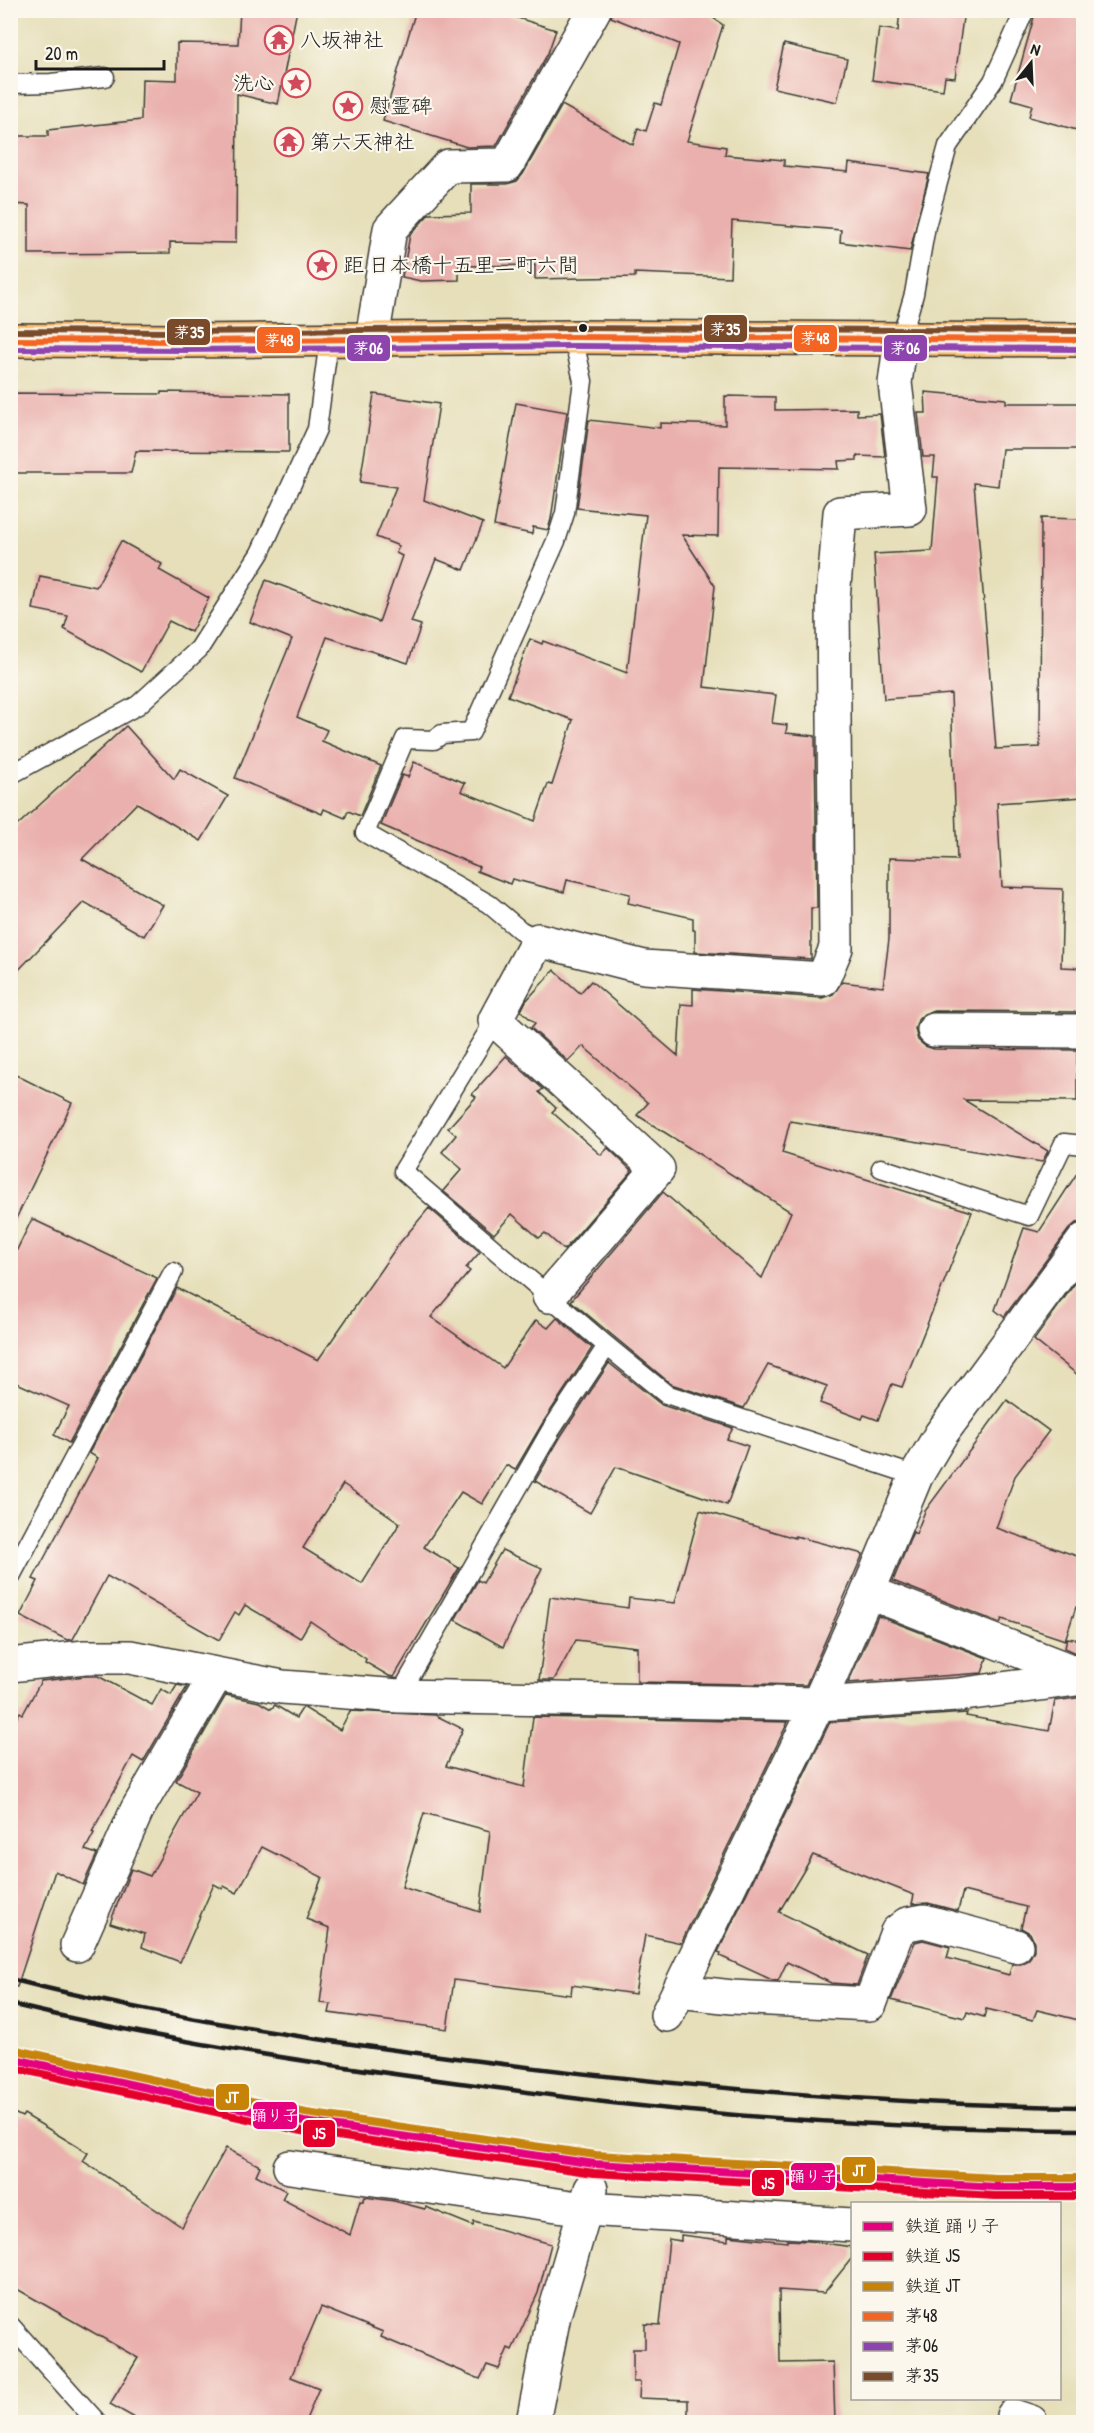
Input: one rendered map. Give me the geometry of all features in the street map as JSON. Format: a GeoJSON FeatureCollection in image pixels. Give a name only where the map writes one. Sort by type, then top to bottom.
{"type":"FeatureCollection","features":[{"type":"Feature","properties":{"kind":"highway"},"geometry":{"type":"LineString","coordinates":[[10,340],[329,340],[573,336],[1083,340]]}},
{"type":"Feature","properties":{"kind":"street"},"geometry":{"type":"LineString","coordinates":[[372,339],[390,229],[448,166],[507,165],[594,10]]}},
{"type":"Feature","properties":{"kind":"street"},"geometry":{"type":"LineString","coordinates":[[549,1296],[658,1169],[495,1020],[538,940],[644,967],[823,979],[836,948],[833,599],[840,513],[910,509],[895,383],[901,338]]}},
{"type":"Feature","properties":{"kind":"street"},"geometry":{"type":"LineString","coordinates":[[934,1030],[1083,1031]]}},
{"type":"Feature","properties":{"kind":"street"},"geometry":{"type":"LineString","coordinates":[[1016,1946],[924,1921],[907,1924],[897,1932],[870,2004],[732,1997],[673,2003],[818,1704],[916,1476],[941,1434],[1083,1240]]}},
{"type":"Feature","properties":{"kind":"street"},"geometry":{"type":"LineString","coordinates":[[868,1592],[1083,1677]]}},
{"type":"Feature","properties":{"kind":"street"},"geometry":{"type":"LineString","coordinates":[[10,1665],[85,1657],[130,1657],[282,1688],[399,1696],[818,1704],[957,1695],[1083,1677]]}},
{"type":"Feature","properties":{"kind":"street"},"geometry":{"type":"LineString","coordinates":[[77,1945],[137,1810],[216,1675]]}},
{"type":"Feature","properties":{"kind":"street"},"geometry":{"type":"LineString","coordinates":[[290,2168],[851,2225]]}},
{"type":"Feature","properties":{"kind":"street"},"geometry":{"type":"LineString","coordinates":[[532,2422],[554,2315],[588,2198]]}},
{"type":"Feature","properties":{"kind":"lane"},"geometry":{"type":"LineString","coordinates":[[901,338],[914,294],[926,226],[948,147],[993,81],[1025,10]]}},
{"type":"Feature","properties":{"kind":"lane"},"geometry":{"type":"LineString","coordinates":[[10,84],[51,83],[105,77]]}},
{"type":"Feature","properties":{"kind":"lane"},"geometry":{"type":"LineString","coordinates":[[538,940],[520,930],[489,904],[365,833],[405,739],[434,740],[442,734],[471,732],[556,541],[565,513],[583,381],[573,336]]}},
{"type":"Feature","properties":{"kind":"lane"},"geometry":{"type":"LineString","coordinates":[[10,775],[138,705],[199,649],[260,552],[317,429],[329,340]]}},
{"type":"Feature","properties":{"kind":"lane"},"geometry":{"type":"LineString","coordinates":[[495,1020],[403,1171],[666,1394],[916,1476]]}},
{"type":"Feature","properties":{"kind":"lane"},"geometry":{"type":"LineString","coordinates":[[881,1168],[1029,1216],[1064,1143],[1083,1145]]}},
{"type":"Feature","properties":{"kind":"lane"},"geometry":{"type":"LineString","coordinates":[[10,1578],[172,1272]]}},
{"type":"Feature","properties":{"kind":"lane"},"geometry":{"type":"LineString","coordinates":[[399,1696],[551,1430],[607,1346]]}},
{"type":"Feature","properties":{"kind":"lane"},"geometry":{"type":"LineString","coordinates":[[10,2325],[97,2422]]}},
{"type":"Feature","properties":{"kind":"building"},"geometry":{"type":"Polygon","coordinates":[[[240,10],[297,10],[278,104],[237,94],[236,243],[170,242],[170,253],[29,254],[29,205],[11,204],[11,136],[48,136],[48,130],[141,120],[142,79],[177,80],[177,43],[238,44],[240,10]]]}},
{"type":"Feature","properties":{"kind":"building"},"geometry":{"type":"Polygon","coordinates":[[[416,10],[492,10],[556,30],[548,53],[496,146],[467,147],[383,121],[416,10]]]}},
{"type":"Feature","properties":{"kind":"building"},"geometry":{"type":"Polygon","coordinates":[[[613,10],[702,10],[723,25],[687,141],[726,147],[725,155],[784,160],[784,166],[848,172],[849,163],[929,174],[910,251],[840,242],[841,230],[732,221],[730,277],[635,273],[635,277],[535,279],[535,265],[459,266],[459,280],[421,281],[402,277],[410,235],[429,214],[471,213],[471,184],[507,184],[517,181],[562,105],[633,145],[638,128],[646,131],[655,103],[661,105],[679,44],[611,17],[613,10]]]}},
{"type":"Feature","properties":{"kind":"building"},"geometry":{"type":"Polygon","coordinates":[[[900,10],[964,10],[955,78],[945,77],[943,90],[872,80],[879,28],[898,31],[900,10]]]}},
{"type":"Feature","properties":{"kind":"building"},"geometry":{"type":"Polygon","coordinates":[[[1036,10],[1083,10],[1083,106],[1077,130],[1029,117],[1032,105],[1011,99],[1036,10]]]}},
{"type":"Feature","properties":{"kind":"building"},"geometry":{"type":"Polygon","coordinates":[[[784,44],[847,59],[837,102],[774,88],[784,44]]]}},
{"type":"Feature","properties":{"kind":"building"},"geometry":{"type":"Polygon","coordinates":[[[161,392],[289,394],[289,452],[136,451],[131,473],[10,473],[10,393],[161,394],[161,392]]]}},
{"type":"Feature","properties":{"kind":"building"},"geometry":{"type":"Polygon","coordinates":[[[925,392],[1006,399],[1006,403],[1083,403],[1083,449],[1002,449],[998,486],[974,483],[996,749],[1040,747],[1041,518],[1083,519],[1083,797],[997,803],[1002,887],[1063,889],[1061,967],[1083,968],[1083,1012],[934,1011],[924,1014],[918,1020],[915,1029],[918,1040],[934,1049],[1077,1050],[1077,1101],[964,1100],[1048,1151],[1042,1162],[790,1121],[782,1153],[972,1212],[902,1387],[892,1384],[878,1420],[864,1415],[862,1419],[820,1403],[827,1386],[768,1365],[744,1408],[671,1384],[571,1301],[663,1192],[762,1278],[791,1212],[637,1115],[648,1103],[583,1046],[568,1061],[531,1028],[535,1023],[521,1011],[526,1001],[554,970],[580,993],[591,981],[678,1056],[681,1004],[693,1005],[693,989],[822,998],[833,994],[842,982],[883,987],[889,939],[889,858],[957,860],[951,694],[884,699],[874,554],[932,551],[938,477],[933,477],[935,457],[923,457],[918,413],[926,413],[925,392]]]}},
{"type":"Feature","properties":{"kind":"building"},"geometry":{"type":"Polygon","coordinates":[[[374,394],[439,404],[424,500],[483,523],[464,570],[436,559],[411,622],[421,625],[408,663],[327,637],[297,717],[327,730],[322,741],[381,766],[360,816],[348,811],[345,818],[324,809],[322,814],[235,778],[292,639],[250,622],[266,580],[379,622],[402,556],[396,553],[399,546],[376,537],[396,487],[360,482],[374,394]]]}},
{"type":"Feature","properties":{"kind":"building"},"geometry":{"type":"Polygon","coordinates":[[[725,396],[775,397],[775,410],[857,409],[857,415],[880,414],[885,457],[857,456],[857,460],[838,461],[839,469],[719,467],[718,536],[682,535],[715,586],[704,687],[776,695],[772,723],[787,725],[786,733],[815,736],[817,908],[811,908],[811,959],[695,952],[693,918],[628,903],[630,894],[567,880],[564,892],[512,879],[510,884],[477,871],[479,867],[381,825],[402,775],[408,777],[414,762],[465,783],[461,791],[535,821],[548,784],[552,785],[573,720],[508,696],[530,639],[542,644],[543,641],[627,673],[646,515],[577,508],[589,420],[660,428],[660,423],[725,425],[725,396]]]}},
{"type":"Feature","properties":{"kind":"building"},"geometry":{"type":"Polygon","coordinates":[[[516,403],[567,412],[548,530],[533,527],[532,534],[494,526],[516,403]]]}},
{"type":"Feature","properties":{"kind":"building"},"geometry":{"type":"Polygon","coordinates":[[[121,541],[162,564],[159,570],[209,598],[191,632],[169,621],[141,672],[64,629],[68,616],[33,609],[40,576],[96,587],[121,541]]]}},
{"type":"Feature","properties":{"kind":"building"},"geometry":{"type":"Polygon","coordinates":[[[126,726],[174,779],[180,769],[228,796],[201,841],[137,803],[82,859],[163,905],[144,936],[84,902],[10,979],[10,832],[126,726]]]}},
{"type":"Feature","properties":{"kind":"building"},"geometry":{"type":"Polygon","coordinates":[[[506,1056],[543,1089],[539,1092],[556,1108],[552,1112],[601,1155],[608,1148],[632,1171],[564,1250],[545,1233],[539,1238],[512,1214],[494,1234],[443,1191],[462,1169],[442,1152],[456,1135],[448,1128],[476,1097],[472,1094],[506,1056]]]}},
{"type":"Feature","properties":{"kind":"building"},"geometry":{"type":"Polygon","coordinates":[[[10,1072],[72,1103],[10,1231],[10,1072]]]}},
{"type":"Feature","properties":{"kind":"building"},"geometry":{"type":"Polygon","coordinates":[[[1083,1164],[1083,1222],[1076,1223],[1069,1229],[1004,1317],[995,1310],[1024,1228],[1039,1232],[1083,1164]]]}},
{"type":"Feature","properties":{"kind":"building"},"geometry":{"type":"Polygon","coordinates":[[[429,1208],[480,1252],[466,1268],[470,1271],[431,1317],[503,1368],[536,1320],[548,1328],[557,1318],[592,1348],[515,1470],[506,1465],[482,1504],[461,1492],[424,1547],[459,1568],[394,1677],[365,1662],[366,1659],[310,1621],[300,1638],[245,1605],[239,1615],[235,1612],[219,1640],[107,1576],[73,1639],[67,1640],[20,1616],[38,1581],[33,1579],[98,1458],[89,1453],[177,1288],[318,1360],[398,1245],[429,1208]],[[343,1484],[303,1548],[362,1584],[400,1523],[343,1484]]]}},
{"type":"Feature","properties":{"kind":"building"},"geometry":{"type":"Polygon","coordinates":[[[32,1219],[157,1278],[69,1443],[54,1435],[69,1406],[10,1380],[10,1264],[32,1219]]]}},
{"type":"Feature","properties":{"kind":"building"},"geometry":{"type":"Polygon","coordinates":[[[1083,1272],[1083,1379],[1034,1340],[1083,1272]]]}},
{"type":"Feature","properties":{"kind":"building"},"geometry":{"type":"Polygon","coordinates":[[[609,1363],[662,1405],[733,1428],[727,1439],[748,1446],[727,1505],[616,1467],[590,1513],[535,1481],[561,1436],[609,1363]]]}},
{"type":"Feature","properties":{"kind":"building"},"geometry":{"type":"Polygon","coordinates":[[[1007,1400],[1049,1431],[1015,1476],[996,1528],[1083,1558],[1083,1609],[1076,1607],[1065,1640],[1002,1619],[1000,1623],[893,1581],[913,1532],[916,1534],[925,1511],[1007,1400]]]}},
{"type":"Feature","properties":{"kind":"building"},"geometry":{"type":"Polygon","coordinates":[[[700,1510],[795,1538],[795,1536],[863,1554],[806,1685],[637,1682],[637,1647],[576,1640],[554,1680],[539,1680],[550,1597],[628,1608],[629,1598],[675,1603],[700,1510]]]}},
{"type":"Feature","properties":{"kind":"building"},"geometry":{"type":"Polygon","coordinates":[[[502,1550],[542,1568],[503,1647],[455,1620],[478,1580],[483,1583],[502,1550]]]}},
{"type":"Feature","properties":{"kind":"building"},"geometry":{"type":"Polygon","coordinates":[[[878,1616],[987,1658],[982,1673],[848,1683],[878,1616]]]}},
{"type":"Feature","properties":{"kind":"building"},"geometry":{"type":"Polygon","coordinates":[[[1067,1638],[1083,1640],[1083,1656],[1065,1648],[1067,1638]]]}},
{"type":"Feature","properties":{"kind":"building"},"geometry":{"type":"Polygon","coordinates":[[[98,1676],[152,1705],[161,1689],[171,1695],[177,1685],[187,1687],[143,1762],[133,1756],[92,1832],[94,1833],[85,1850],[97,1854],[83,1885],[55,1871],[17,1987],[10,1986],[10,1730],[20,1712],[23,1714],[41,1681],[98,1676]]]}},
{"type":"Feature","properties":{"kind":"building"},"geometry":{"type":"Polygon","coordinates":[[[226,1695],[259,1702],[271,1709],[275,1705],[296,1718],[303,1707],[340,1730],[350,1711],[435,1715],[463,1729],[446,1766],[524,1787],[533,1717],[788,1722],[681,1943],[645,1935],[635,1994],[572,1985],[571,1995],[454,1980],[447,2029],[329,2013],[331,2004],[320,2003],[330,1928],[306,1919],[322,1877],[262,1847],[237,1893],[214,1884],[180,1962],[142,1947],[145,1934],[110,1923],[131,1869],[150,1876],[197,1792],[176,1781],[226,1695]],[[424,1813],[402,1887],[480,1912],[490,1831],[424,1813]]]}},
{"type":"Feature","properties":{"kind":"building"},"geometry":{"type":"Polygon","coordinates":[[[1083,1697],[1083,2021],[1037,2010],[1033,2020],[986,2009],[984,2017],[967,2012],[965,2018],[891,2000],[915,1942],[923,1940],[950,1947],[947,1958],[1009,1975],[1012,1964],[1021,1964],[1029,1960],[1034,1950],[1034,1942],[1030,1933],[1021,1928],[1026,1907],[963,1891],[958,1911],[928,1903],[912,1904],[914,1895],[813,1855],[779,1912],[868,1955],[857,1985],[831,1983],[787,1962],[778,1981],[772,1980],[720,1956],[721,1953],[718,1952],[830,1722],[967,1713],[966,1716],[1049,1731],[1055,1701],[1083,1697]]]}},
{"type":"Feature","properties":{"kind":"building"},"geometry":{"type":"Polygon","coordinates":[[[10,2111],[22,2117],[24,2114],[88,2153],[83,2161],[182,2227],[226,2148],[260,2166],[256,2175],[286,2191],[282,2199],[350,2235],[360,2201],[363,2202],[365,2197],[425,2209],[426,2207],[473,2226],[474,2222],[551,2244],[538,2293],[512,2350],[508,2348],[499,2369],[487,2365],[480,2379],[381,2337],[383,2332],[321,2307],[291,2377],[319,2388],[305,2422],[142,2422],[110,2404],[138,2358],[10,2285],[10,2111]]]}},
{"type":"Feature","properties":{"kind":"building"},"geometry":{"type":"Polygon","coordinates":[[[681,2235],[728,2241],[728,2236],[787,2242],[787,2240],[809,2241],[851,2247],[851,2259],[824,2293],[779,2290],[780,2363],[833,2362],[835,2422],[688,2422],[688,2400],[639,2398],[640,2382],[633,2382],[633,2349],[645,2349],[645,2324],[660,2325],[669,2239],[681,2241],[681,2235]]]}},
{"type":"Feature","properties":{"kind":"railway"},"geometry":{"type":"LineString","coordinates":[[10,1979],[128,2006],[247,2028],[561,2071],[785,2093],[934,2103],[1084,2107]]}},
{"type":"Feature","properties":{"kind":"railway"},"geometry":{"type":"LineString","coordinates":[[10,2004],[122,2029],[234,2050],[602,2102],[853,2123],[1084,2130]]}},
{"type":"Feature","properties":{"kind":"rail line","name":"JT"},"geometry":{"type":"LineString","coordinates":[[12,2049],[306,2113],[596,2155],[996,2178],[1084,2178]]}},
{"type":"Feature","properties":{"kind":"rail line","name":"踊り子"},"geometry":{"type":"LineString","coordinates":[[10,2058],[304,2122],[595,2164],[996,2187],[1084,2187]]}},
{"type":"Feature","properties":{"kind":"rail line","name":"JS"},"geometry":{"type":"LineString","coordinates":[[10,2067],[302,2131],[594,2173],[995,2196],[1084,2196]]}},
{"type":"Feature","properties":{"kind":"transit line","name":"茅35"},"geometry":{"type":"LineString","coordinates":[[10,331],[183,332],[573,328],[1084,331]]}},
{"type":"Feature","properties":{"kind":"transit line","name":"茅48"},"geometry":{"type":"LineString","coordinates":[[10,340],[183,341],[573,337],[1084,340]]}},
{"type":"Feature","properties":{"kind":"transit line","name":"茅06"},"geometry":{"type":"LineString","coordinates":[[10,349],[183,350],[573,346],[1084,349]]}},
{"type":"Feature","properties":{"kind":"place","name":"八坂神社"},"geometry":{"type":"Point","coordinates":[279,40]}},
{"type":"Feature","properties":{"kind":"place","name":"洗心"},"geometry":{"type":"Point","coordinates":[296,83]}},
{"type":"Feature","properties":{"kind":"place","name":"慰霊碑"},"geometry":{"type":"Point","coordinates":[348,106]}},
{"type":"Feature","properties":{"kind":"place","name":"第六天神社"},"geometry":{"type":"Point","coordinates":[289,142]}},
{"type":"Feature","properties":{"kind":"place","name":"距 日本橋十五里二町六間"},"geometry":{"type":"Point","coordinates":[322,265]}}]}
